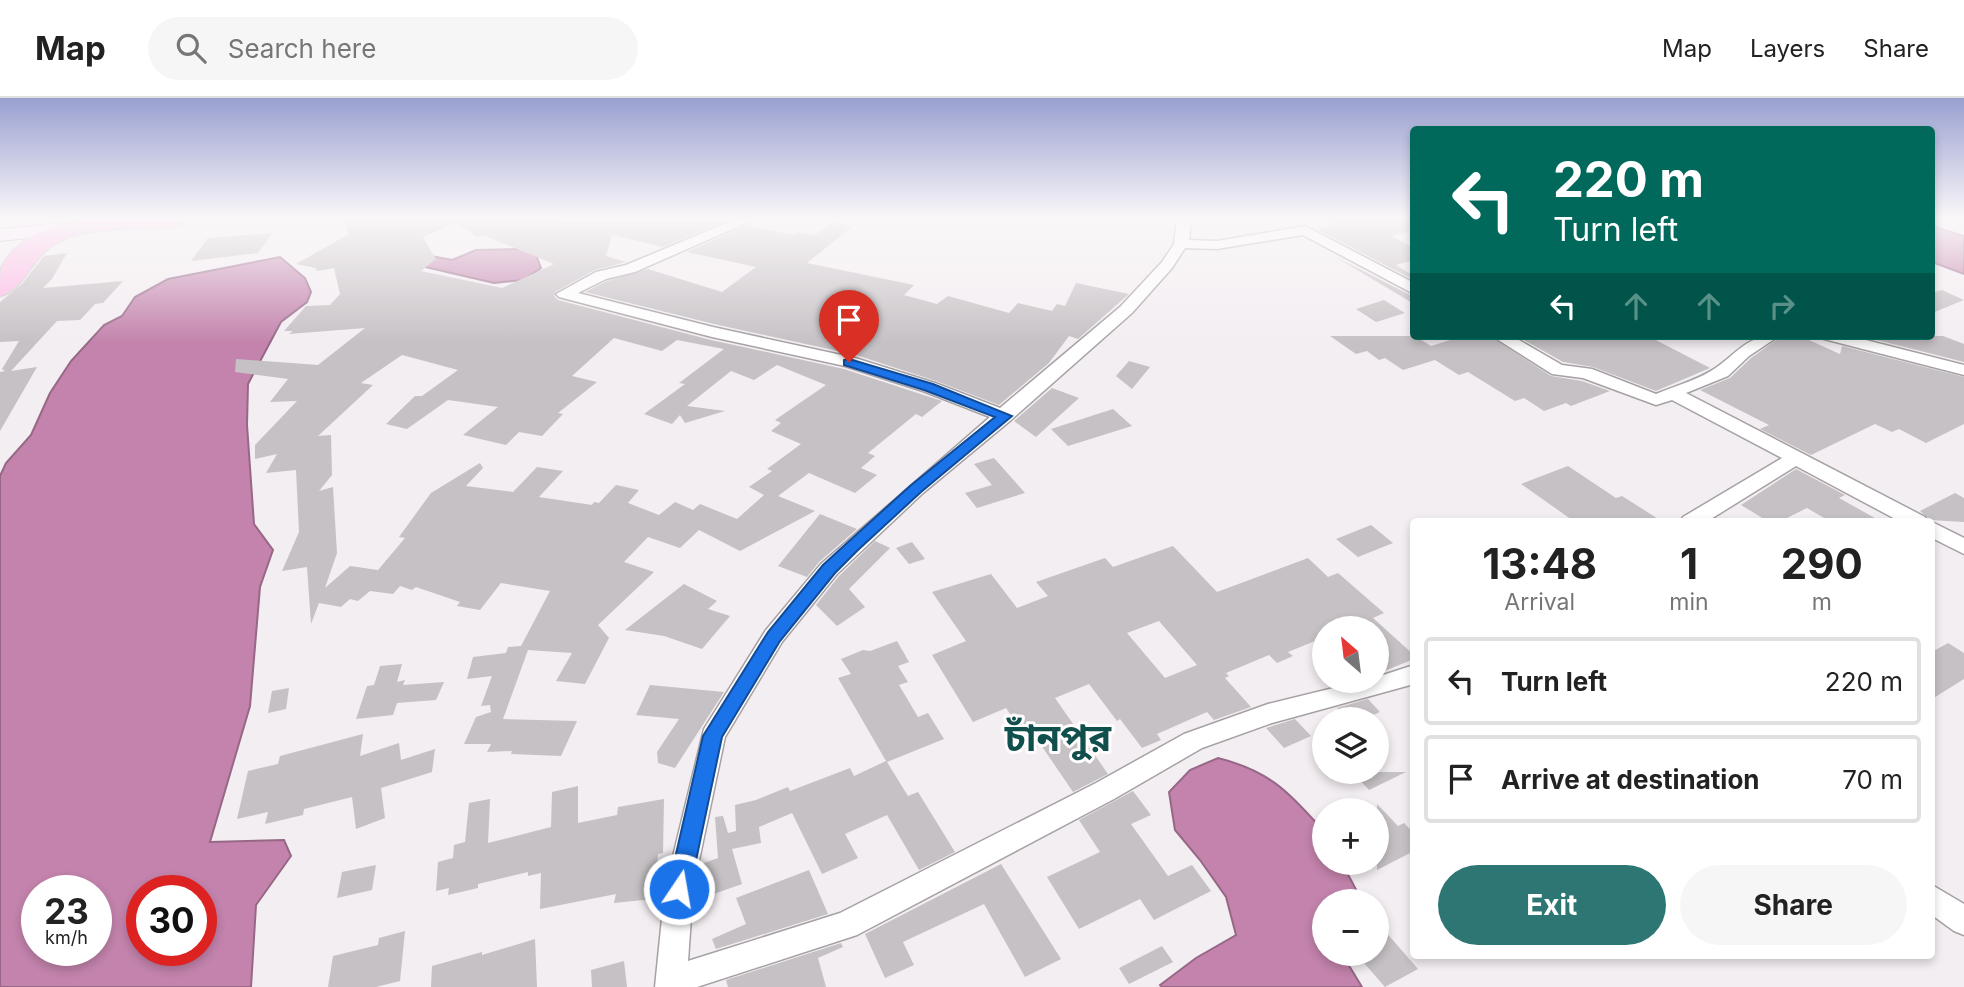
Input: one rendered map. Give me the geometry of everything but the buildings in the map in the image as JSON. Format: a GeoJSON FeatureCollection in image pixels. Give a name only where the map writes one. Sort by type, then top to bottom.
{"type":"FeatureCollection","features":[{"type":"Feature","properties":{"kind":"highway"},"geometry":{"type":"LineString","coordinates":[[0,288],[22,260]]}},
{"type":"Feature","properties":{"kind":"street"},"geometry":{"type":"LineString","coordinates":[[651,260],[631,269],[601,275],[564,293],[712,332],[849,362],[929,387],[1005,416]]}},
{"type":"Feature","properties":{"kind":"street"},"geometry":{"type":"LineString","coordinates":[[1170,260],[1126,310],[1005,416],[916,489],[829,569],[774,636],[713,736],[679,889],[670,984],[848,925],[1105,791],[1193,741],[1268,714],[1410,676]]}},
{"type":"Feature","properties":{"kind":"street"},"geometry":{"type":"LineString","coordinates":[[1368,260],[1410,287]]}},
{"type":"Feature","properties":{"kind":"street"},"geometry":{"type":"LineString","coordinates":[[1507,340],[1558,370],[1586,373],[1650,399],[1661,400],[1722,372],[1743,352],[1764,340]]}},
{"type":"Feature","properties":{"kind":"street"},"geometry":{"type":"LineString","coordinates":[[1845,340],[1964,370]]}},
{"type":"Feature","properties":{"kind":"street"},"geometry":{"type":"LineString","coordinates":[[1674,394],[1910,518]]}},
{"type":"Feature","properties":{"kind":"street"},"geometry":{"type":"LineString","coordinates":[[1696,518],[1796,458]]}},
{"type":"Feature","properties":{"kind":"street"},"geometry":{"type":"LineString","coordinates":[[1935,531],[1964,547]]}},
{"type":"Feature","properties":{"kind":"street"},"geometry":{"type":"LineString","coordinates":[[1935,900],[1964,921]]}},
{"type":"Feature","properties":{"kind":"shaded area"},"geometry":{"type":"Polygon","coordinates":[[[262,260],[284,260],[305,278],[311,292],[307,302],[281,322],[248,384],[247,425],[254,524],[273,550],[260,587],[250,706],[210,842],[284,840],[291,856],[256,905],[251,987],[0,987],[0,476],[6,463],[31,435],[50,393],[71,361],[104,325],[122,316],[135,297],[168,279],[262,260]]]}},
{"type":"Feature","properties":{"kind":"shaded area"},"geometry":{"type":"Polygon","coordinates":[[[425,260],[538,260],[541,268],[523,280],[494,283],[417,265],[425,260]]]}},
{"type":"Feature","properties":{"kind":"shaded area"},"geometry":{"type":"Polygon","coordinates":[[[1935,260],[1964,260],[1964,274],[1935,263],[1935,260]]]}},
{"type":"Feature","properties":{"kind":"shaded area"},"geometry":{"type":"Polygon","coordinates":[[[1218,758],[1253,770],[1289,795],[1312,819],[1312,875],[1348,875],[1356,889],[1312,889],[1312,966],[1349,966],[1362,987],[1160,985],[1196,958],[1236,935],[1226,897],[1175,830],[1169,792],[1190,770],[1218,758]]]}},
{"type":"Feature","properties":{"kind":"district","name":"চাঁনপুর"},"geometry":{"type":"Point","coordinates":[1058,738]}},
{"type":"Feature","properties":{"kind":"route"},"geometry":{"type":"LineString","coordinates":[[679,889],[713,736],[774,636],[829,569],[852,547],[916,489],[1005,416],[929,387],[849,362]]}}]}
